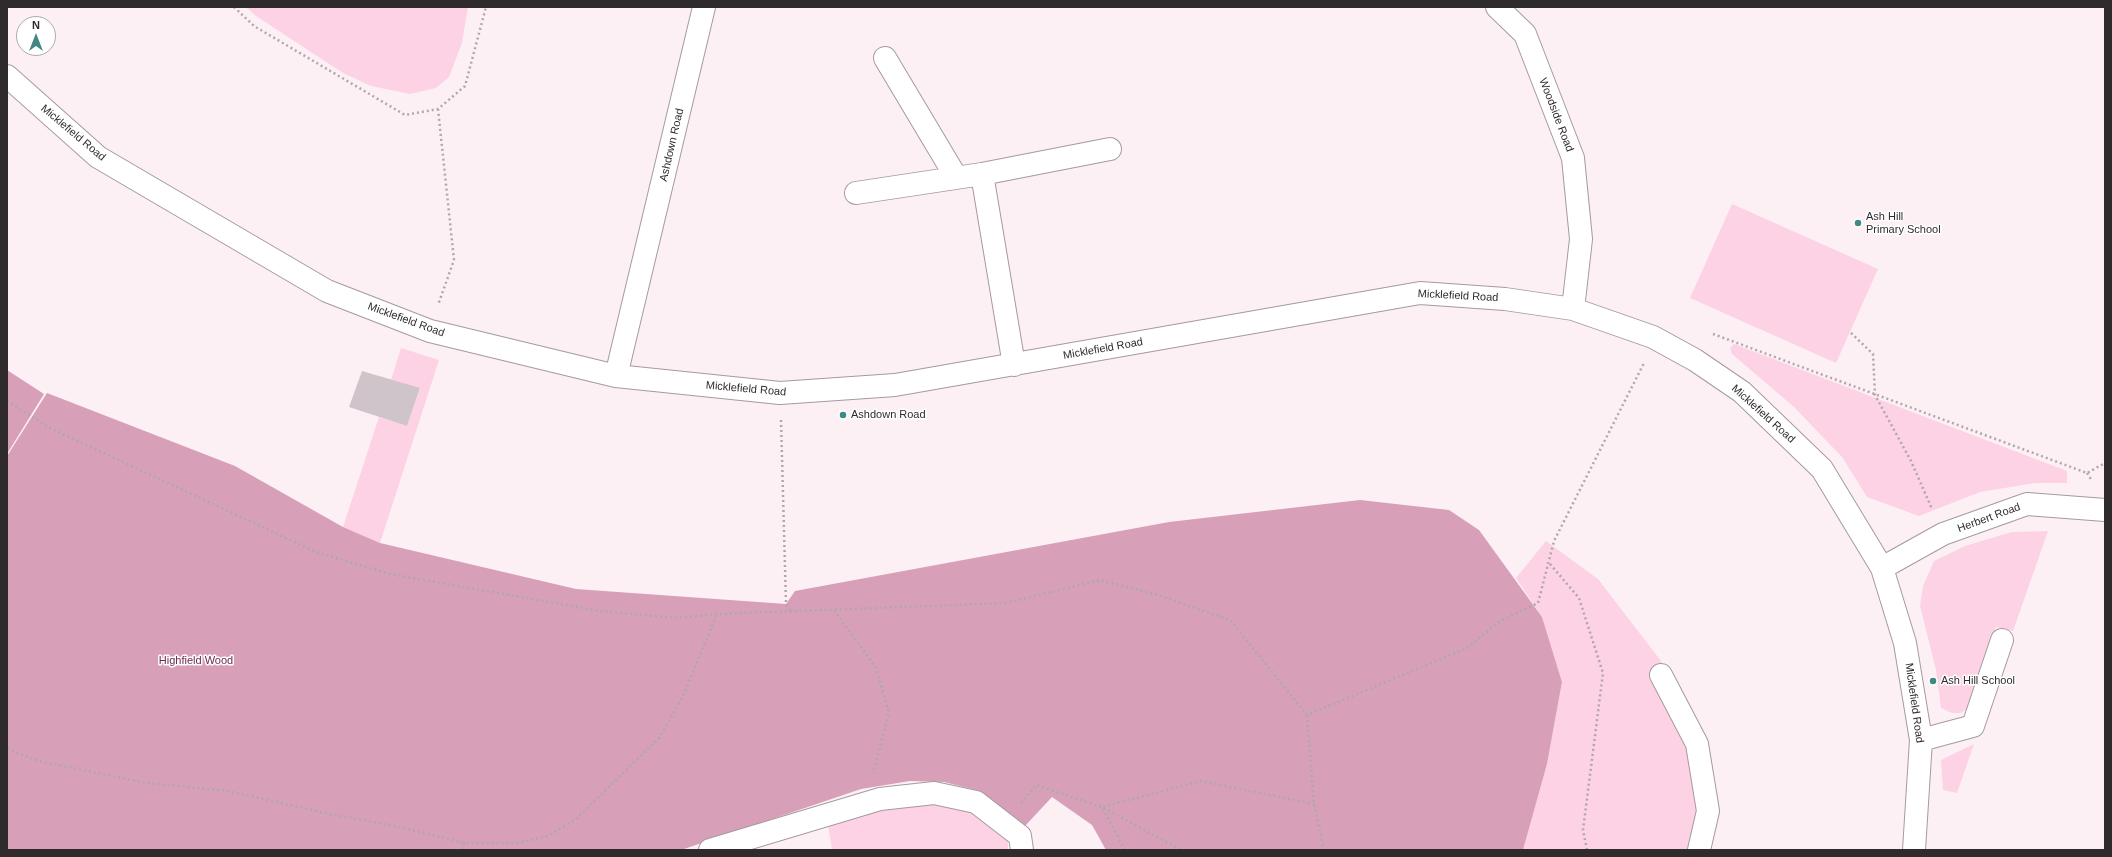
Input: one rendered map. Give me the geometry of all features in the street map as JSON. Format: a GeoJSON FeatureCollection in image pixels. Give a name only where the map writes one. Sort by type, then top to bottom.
{"type":"FeatureCollection","features":[{"type":"Feature","properties":{"kind":"street","name":"Ashdown Road"},"geometry":{"type":"LineString","coordinates":[[616,376],[704,7]]}},
{"type":"Feature","properties":{"kind":"street","name":"Woodside Road"},"geometry":{"type":"LineString","coordinates":[[1497,7],[1525,34],[1573,158],[1581,239],[1573,309]]}},
{"type":"Feature","properties":{"kind":"street"},"geometry":{"type":"LineString","coordinates":[[886,58],[956,177]]}},
{"type":"Feature","properties":{"kind":"street","name":"Micklefield Road"},"geometry":{"type":"LineString","coordinates":[[7,76],[98,157],[327,291],[430,331],[616,376],[780,393],[895,385],[1420,293],[1505,299],[1573,309],[1653,337],[1694,360],[1742,392],[1822,469],[1882,568],[1906,643],[1921,740],[1914,850]]}},
{"type":"Feature","properties":{"kind":"street"},"geometry":{"type":"LineString","coordinates":[[856,193],[982,174],[1110,149]]}},
{"type":"Feature","properties":{"kind":"street"},"geometry":{"type":"LineString","coordinates":[[982,174],[1014,365]]}},
{"type":"Feature","properties":{"kind":"street","name":"Herbert Road"},"geometry":{"type":"LineString","coordinates":[[1882,568],[1942,534],[2027,504],[2105,510]]}},
{"type":"Feature","properties":{"kind":"street"},"geometry":{"type":"LineString","coordinates":[[1921,740],[1973,726],[2002,640]]}},
{"type":"Feature","properties":{"kind":"street"},"geometry":{"type":"LineString","coordinates":[[1661,675],[1697,744],[1708,811],[1699,850]]}},
{"type":"Feature","properties":{"kind":"street"},"geometry":{"type":"LineString","coordinates":[[710,850],[880,799],[934,793],[976,802],[1020,836],[1022,850]]}},
{"type":"Feature","properties":{"kind":"path"},"geometry":{"type":"LineString","coordinates":[[234,7],[254,26],[405,115],[438,109],[465,86],[486,7]]}},
{"type":"Feature","properties":{"kind":"path"},"geometry":{"type":"LineString","coordinates":[[430,331],[454,260],[438,109]]}},
{"type":"Feature","properties":{"kind":"path"},"geometry":{"type":"LineString","coordinates":[[1851,332],[1873,354],[1875,395],[1911,461],[1942,534]]}},
{"type":"Feature","properties":{"kind":"path"},"geometry":{"type":"LineString","coordinates":[[1713,334],[2087,473],[2105,463]]}},
{"type":"Feature","properties":{"kind":"path"},"geometry":{"type":"LineString","coordinates":[[1307,715],[1467,648],[1500,621],[1538,603],[1554,541],[1647,356]]}},
{"type":"Feature","properties":{"kind":"path"},"geometry":{"type":"LineString","coordinates":[[780,393],[786,604],[791,612]]}},
{"type":"Feature","properties":{"kind":"path"},"geometry":{"type":"LineString","coordinates":[[7,401],[50,428],[316,552],[390,574],[600,612],[676,618],[717,614],[1006,603],[1100,580],[1158,595],[1230,620],[1307,715],[1314,804],[1324,850]]}},
{"type":"Feature","properties":{"kind":"path"},"geometry":{"type":"LineString","coordinates":[[1549,563],[1579,598],[1603,672],[1583,830],[1587,850]]}},
{"type":"Feature","properties":{"kind":"path"},"geometry":{"type":"LineString","coordinates":[[834,610],[876,668],[889,713],[871,780]]}},
{"type":"Feature","properties":{"kind":"path"},"geometry":{"type":"LineString","coordinates":[[7,749],[39,760],[147,783],[228,791],[464,843],[518,843],[548,836],[575,820],[660,737],[683,696],[717,614]]}},
{"type":"Feature","properties":{"kind":"path"},"geometry":{"type":"LineString","coordinates":[[1102,807],[1201,781],[1314,804]]}},
{"type":"Feature","properties":{"kind":"path"},"geometry":{"type":"LineString","coordinates":[[1003,823],[1036,785],[1102,807],[1181,850]]}},
{"type":"Feature","properties":{"kind":"path"},"geometry":{"type":"LineString","coordinates":[[1102,807],[1125,850]]}},
{"type":"Feature","properties":{"kind":"path"},"geometry":{"type":"LineString","coordinates":[[463,850],[464,843]]}},
{"type":"Feature","properties":{"kind":"shaded area"},"geometry":{"type":"Polygon","coordinates":[[[246,7],[468,7],[462,43],[449,77],[436,88],[410,94],[371,86],[343,73],[256,16],[246,7]]]}},
{"type":"Feature","properties":{"kind":"shaded area"},"geometry":{"type":"Polygon","coordinates":[[[1732,204],[1878,269],[1836,363],[1690,298],[1732,204]]]}},
{"type":"Feature","properties":{"kind":"shaded area"},"geometry":{"type":"Polygon","coordinates":[[[1734,344],[2067,471],[2067,483],[2035,483],[1980,492],[1919,516],[1867,497],[1842,457],[1794,407],[1732,354],[1730,348],[1734,344]]]}},
{"type":"Feature","properties":{"kind":"shaded area"},"geometry":{"type":"Polygon","coordinates":[[[401,348],[439,360],[380,543],[343,527],[379,417],[407,426],[420,389],[391,380],[401,348]]]}},
{"type":"Feature","properties":{"kind":"shaded area"},"geometry":{"type":"Polygon","coordinates":[[[2048,531],[2013,631],[1996,627],[1968,708],[1961,713],[1952,713],[1941,708],[1936,670],[1920,606],[1923,586],[1934,561],[1965,546],[2012,532],[2048,531]]]}},
{"type":"Feature","properties":{"kind":"shaded area"},"geometry":{"type":"Polygon","coordinates":[[[1546,541],[1598,579],[1661,661],[1692,749],[1696,811],[1689,850],[1523,850],[1547,764],[1562,682],[1542,617],[1516,578],[1546,541]]]}},
{"type":"Feature","properties":{"kind":"shaded area"},"geometry":{"type":"Polygon","coordinates":[[[1974,744],[1957,793],[1943,790],[1941,760],[1974,744]]]}},
{"type":"Feature","properties":{"kind":"shaded area"},"geometry":{"type":"Polygon","coordinates":[[[889,799],[963,805],[1008,840],[1008,850],[832,850],[828,825],[889,799]]]}},
{"type":"Feature","properties":{"kind":"green space"},"geometry":{"type":"Polygon","coordinates":[[[7,370],[44,394],[7,454],[7,370]]]}},
{"type":"Feature","properties":{"kind":"green space","name":"Highfield Wood"},"geometry":{"type":"Polygon","coordinates":[[[47,393],[235,466],[343,527],[380,543],[576,589],[786,604],[795,591],[1169,522],[1360,500],[1449,510],[1479,530],[1542,617],[1562,682],[1547,764],[1523,850],[1106,850],[1092,825],[1052,797],[1025,826],[980,791],[944,782],[910,781],[861,789],[681,850],[7,850],[7,456],[47,393]]]}},
{"type":"Feature","properties":{"kind":"building"},"geometry":{"type":"Polygon","coordinates":[[[362,371],[420,388],[407,426],[349,407],[362,371]]]}},
{"type":"Feature","properties":{"kind":"place","name":"Ash Hill Primary School"},"geometry":{"type":"Point","coordinates":[1858,223]}},
{"type":"Feature","properties":{"kind":"place","name":"Ashdown Road"},"geometry":{"type":"Point","coordinates":[843,415]}},
{"type":"Feature","properties":{"kind":"place","name":"Ash Hill School"},"geometry":{"type":"Point","coordinates":[1933,681]}}]}
